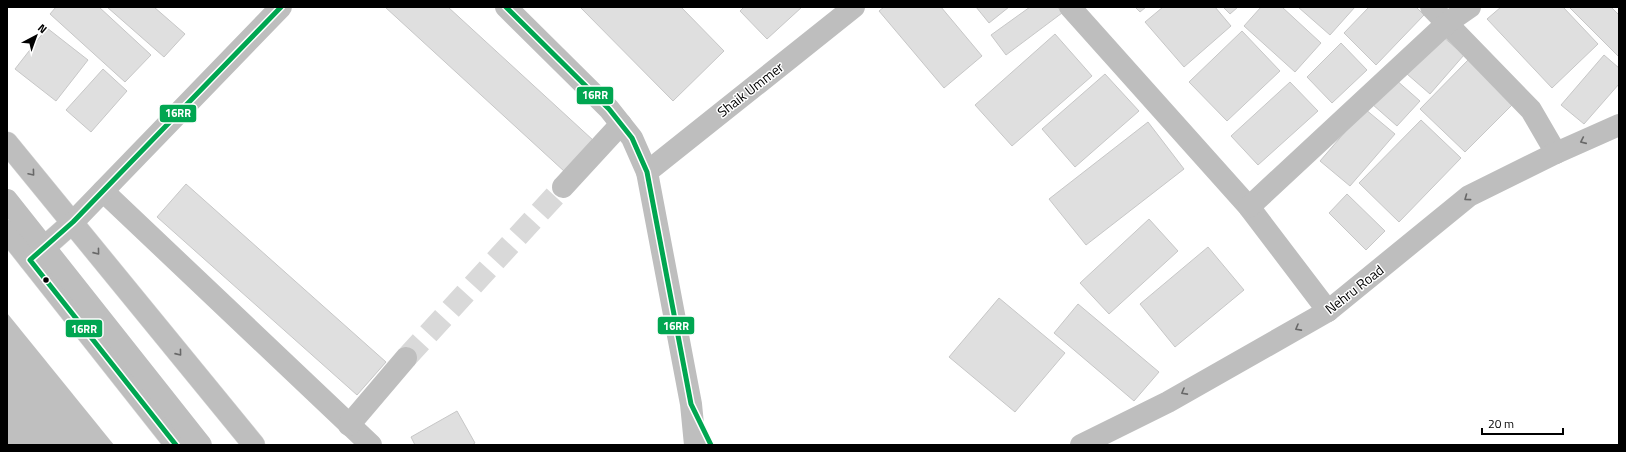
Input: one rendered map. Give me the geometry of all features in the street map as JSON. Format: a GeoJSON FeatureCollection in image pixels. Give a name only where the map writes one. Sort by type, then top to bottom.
{"type":"FeatureCollection","features":[{"type":"Feature","properties":{"kind":"street"},"geometry":{"type":"LineString","coordinates":[[30,260],[73,222],[282,7]]}},
{"type":"Feature","properties":{"kind":"street"},"geometry":{"type":"LineString","coordinates":[[506,7],[609,109],[632,138],[647,172],[691,404],[695,445]]}},
{"type":"Feature","properties":{"kind":"street","name":"Shaik Ummer"},"geometry":{"type":"LineString","coordinates":[[647,172],[854,7]]}},
{"type":"Feature","properties":{"kind":"street"},"geometry":{"type":"LineString","coordinates":[[1070,7],[1248,207],[1328,311]]}},
{"type":"Feature","properties":{"kind":"street"},"geometry":{"type":"LineString","coordinates":[[1431,7],[1531,110],[1556,153]]}},
{"type":"Feature","properties":{"kind":"street"},"geometry":{"type":"LineString","coordinates":[[1248,207],[1447,23],[1470,7]]}},
{"type":"Feature","properties":{"kind":"street"},"geometry":{"type":"LineString","coordinates":[[563,187],[621,124]]}},
{"type":"Feature","properties":{"kind":"street","name":"Nehru Road"},"geometry":{"type":"LineString","coordinates":[[1081,445],[1168,402],[1328,311],[1469,196],[1556,153],[1619,125]]}},
{"type":"Feature","properties":{"kind":"street"},"geometry":{"type":"LineString","coordinates":[[7,143],[254,445]]}},
{"type":"Feature","properties":{"kind":"street"},"geometry":{"type":"LineString","coordinates":[[103,191],[371,445]]}},
{"type":"Feature","properties":{"kind":"street"},"geometry":{"type":"LineString","coordinates":[[7,200],[201,445]]}},
{"type":"Feature","properties":{"kind":"street"},"geometry":{"type":"LineString","coordinates":[[7,231],[176,445]]}},
{"type":"Feature","properties":{"kind":"street"},"geometry":{"type":"LineString","coordinates":[[349,425],[406,358]]}},
{"type":"Feature","properties":{"kind":"street"},"geometry":{"type":"LineString","coordinates":[[691,404],[711,445]]}},
{"type":"Feature","properties":{"kind":"shaded area"},"geometry":{"type":"Polygon","coordinates":[[[7,313],[114,445],[7,445],[7,313]]]}},
{"type":"Feature","properties":{"kind":"building"},"geometry":{"type":"Polygon","coordinates":[[[56,7],[99,7],[151,55],[125,82],[50,14],[56,7]]]}},
{"type":"Feature","properties":{"kind":"building"},"geometry":{"type":"Polygon","coordinates":[[[107,7],[154,7],[185,34],[164,57],[107,7]]]}},
{"type":"Feature","properties":{"kind":"building"},"geometry":{"type":"Polygon","coordinates":[[[385,7],[448,7],[594,141],[565,172],[385,7]]]}},
{"type":"Feature","properties":{"kind":"building"},"geometry":{"type":"Polygon","coordinates":[[[681,7],[724,51],[673,101],[581,8],[681,7]]]}},
{"type":"Feature","properties":{"kind":"building"},"geometry":{"type":"Polygon","coordinates":[[[744,7],[802,7],[767,39],[740,11],[744,7]]]}},
{"type":"Feature","properties":{"kind":"building"},"geometry":{"type":"Polygon","coordinates":[[[884,7],[941,7],[982,56],[944,88],[879,11],[884,7]]]}},
{"type":"Feature","properties":{"kind":"building"},"geometry":{"type":"Polygon","coordinates":[[[976,7],[1009,7],[989,23],[976,7]]]}},
{"type":"Feature","properties":{"kind":"building"},"geometry":{"type":"Polygon","coordinates":[[[1030,7],[1058,7],[1062,13],[1006,55],[991,35],[1030,7]]]}},
{"type":"Feature","properties":{"kind":"building"},"geometry":{"type":"Polygon","coordinates":[[[1135,7],[1146,7],[1140,12],[1135,7]]]}},
{"type":"Feature","properties":{"kind":"building"},"geometry":{"type":"Polygon","coordinates":[[[1163,7],[1215,7],[1231,26],[1184,67],[1145,22],[1163,7]]]}},
{"type":"Feature","properties":{"kind":"building"},"geometry":{"type":"Polygon","coordinates":[[[1223,7],[1238,7],[1230,14],[1223,7]]]}},
{"type":"Feature","properties":{"kind":"building"},"geometry":{"type":"Polygon","coordinates":[[[1261,7],[1282,7],[1321,43],[1295,72],[1244,26],[1261,7]]]}},
{"type":"Feature","properties":{"kind":"building"},"geometry":{"type":"Polygon","coordinates":[[[1298,7],[1355,7],[1330,35],[1298,7]]]}},
{"type":"Feature","properties":{"kind":"building"},"geometry":{"type":"Polygon","coordinates":[[[1369,7],[1416,7],[1424,15],[1376,65],[1344,33],[1369,7]]]}},
{"type":"Feature","properties":{"kind":"building"},"geometry":{"type":"Polygon","coordinates":[[[1501,7],[1563,7],[1598,44],[1552,88],[1487,19],[1501,7]]]}},
{"type":"Feature","properties":{"kind":"building"},"geometry":{"type":"Polygon","coordinates":[[[1569,7],[1611,7],[1619,15],[1619,57],[1569,7]]]}},
{"type":"Feature","properties":{"kind":"building"},"geometry":{"type":"Polygon","coordinates":[[[47,28],[88,60],[56,101],[15,69],[47,28]]]}},
{"type":"Feature","properties":{"kind":"building"},"geometry":{"type":"Polygon","coordinates":[[[1242,31],[1280,71],[1227,121],[1189,82],[1242,31]]]}},
{"type":"Feature","properties":{"kind":"building"},"geometry":{"type":"Polygon","coordinates":[[[1055,34],[1092,76],[1012,146],[975,105],[1055,34]]]}},
{"type":"Feature","properties":{"kind":"building"},"geometry":{"type":"Polygon","coordinates":[[[1441,35],[1464,55],[1430,94],[1407,74],[1441,35]]]}},
{"type":"Feature","properties":{"kind":"building"},"geometry":{"type":"Polygon","coordinates":[[[1341,43],[1367,70],[1332,103],[1307,77],[1341,43]]]}},
{"type":"Feature","properties":{"kind":"building"},"geometry":{"type":"Polygon","coordinates":[[[1604,55],[1619,68],[1619,84],[1584,124],[1561,105],[1604,55]]]}},
{"type":"Feature","properties":{"kind":"building"},"geometry":{"type":"Polygon","coordinates":[[[1468,60],[1513,104],[1465,152],[1420,109],[1468,60]]]}},
{"type":"Feature","properties":{"kind":"building"},"geometry":{"type":"Polygon","coordinates":[[[103,69],[127,91],[91,132],[66,110],[103,69]]]}},
{"type":"Feature","properties":{"kind":"building"},"geometry":{"type":"Polygon","coordinates":[[[1105,74],[1139,111],[1075,167],[1042,129],[1105,74]]]}},
{"type":"Feature","properties":{"kind":"building"},"geometry":{"type":"Polygon","coordinates":[[[1395,79],[1420,101],[1397,126],[1372,104],[1395,79]]]}},
{"type":"Feature","properties":{"kind":"building"},"geometry":{"type":"Polygon","coordinates":[[[1290,82],[1318,111],[1258,165],[1231,136],[1290,82]]]}},
{"type":"Feature","properties":{"kind":"building"},"geometry":{"type":"Polygon","coordinates":[[[1365,109],[1395,134],[1350,186],[1320,161],[1365,109]]]}},
{"type":"Feature","properties":{"kind":"building"},"geometry":{"type":"Polygon","coordinates":[[[1421,120],[1461,158],[1399,222],[1359,183],[1421,120]]]}},
{"type":"Feature","properties":{"kind":"building"},"geometry":{"type":"Polygon","coordinates":[[[1148,122],[1184,169],[1086,245],[1049,199],[1148,122]]]}},
{"type":"Feature","properties":{"kind":"building"},"geometry":{"type":"Polygon","coordinates":[[[186,184],[386,362],[357,395],[157,217],[186,184]]]}},
{"type":"Feature","properties":{"kind":"building"},"geometry":{"type":"Polygon","coordinates":[[[1347,194],[1385,231],[1366,250],[1329,213],[1347,194]]]}},
{"type":"Feature","properties":{"kind":"building"},"geometry":{"type":"Polygon","coordinates":[[[1149,219],[1178,251],[1109,314],[1080,283],[1149,219]]]}},
{"type":"Feature","properties":{"kind":"building"},"geometry":{"type":"Polygon","coordinates":[[[1208,247],[1244,290],[1175,347],[1140,304],[1208,247]]]}},
{"type":"Feature","properties":{"kind":"building"},"geometry":{"type":"Polygon","coordinates":[[[999,298],[1065,353],[1015,412],[949,357],[999,298]]]}},
{"type":"Feature","properties":{"kind":"building"},"geometry":{"type":"Polygon","coordinates":[[[1078,304],[1159,372],[1134,401],[1054,333],[1078,304]]]}},
{"type":"Feature","properties":{"kind":"building"},"geometry":{"type":"Polygon","coordinates":[[[457,411],[475,443],[472,445],[415,445],[411,437],[457,411]]]}},
{"type":"Feature","properties":{"kind":"tunnel"},"geometry":{"type":"LineString","coordinates":[[406,358],[563,187]]}},
{"type":"Feature","properties":{"kind":"transit line","name":"16RR"},"geometry":{"type":"LineString","coordinates":[[176,445],[30,260],[73,222],[281,7]]}},
{"type":"Feature","properties":{"kind":"transit line","name":"16RR"},"geometry":{"type":"LineString","coordinates":[[506,7],[609,109],[632,138],[647,172],[691,404],[711,445]]}}]}
